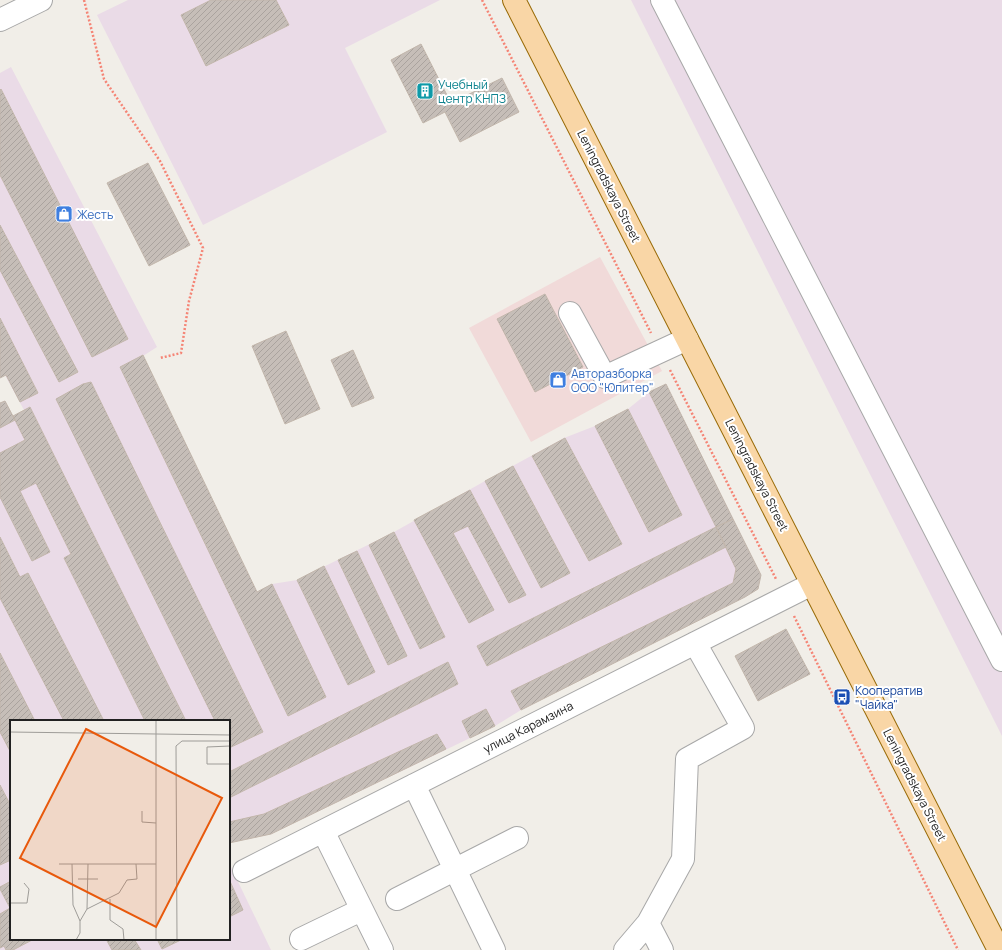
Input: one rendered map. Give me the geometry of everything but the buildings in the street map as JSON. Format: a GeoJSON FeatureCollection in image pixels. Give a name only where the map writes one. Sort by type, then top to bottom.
{"type":"FeatureCollection","features":[{"type":"Feature","properties":{"kind":"main road","name":"Leningradskaya Street"},"geometry":{"type":"LineString","coordinates":[[514,0],[999,950]]}},
{"type":"Feature","properties":{"kind":"street"},"geometry":{"type":"LineString","coordinates":[[0,20],[41,0]]}},
{"type":"Feature","properties":{"kind":"street"},"geometry":{"type":"LineString","coordinates":[[662,0],[1002,660]]}},
{"type":"Feature","properties":{"kind":"street"},"geometry":{"type":"LineString","coordinates":[[570,313],[605,377],[687,339]]}},
{"type":"Feature","properties":{"kind":"street","name":"улица Карамзина"},"geometry":{"type":"LineString","coordinates":[[244,871],[812,584]]}},
{"type":"Feature","properties":{"kind":"street"},"geometry":{"type":"LineString","coordinates":[[625,950],[648,923],[683,859],[687,759],[743,728],[695,643]]}},
{"type":"Feature","properties":{"kind":"street"},"geometry":{"type":"LineString","coordinates":[[414,785],[494,950]]}},
{"type":"Feature","properties":{"kind":"street"},"geometry":{"type":"LineString","coordinates":[[322,832],[382,950]]}},
{"type":"Feature","properties":{"kind":"street"},"geometry":{"type":"LineString","coordinates":[[397,899],[517,838]]}},
{"type":"Feature","properties":{"kind":"street"},"geometry":{"type":"LineString","coordinates":[[301,939],[361,910]]}},
{"type":"Feature","properties":{"kind":"street"},"geometry":{"type":"LineString","coordinates":[[648,923],[662,950]]}},
{"type":"Feature","properties":{"kind":"path"},"geometry":{"type":"LineString","coordinates":[[84,0],[104,79],[160,162],[202,248],[190,301],[181,352],[160,358]]}},
{"type":"Feature","properties":{"kind":"path"},"geometry":{"type":"LineString","coordinates":[[482,0],[785,597],[958,950]]}},
{"type":"Feature","properties":{"kind":"shaded area"},"geometry":{"type":"Polygon","coordinates":[[[128,0],[440,0],[345,48],[387,132],[203,225],[97,15],[128,0]]]}},
{"type":"Feature","properties":{"kind":"shaded area"},"geometry":{"type":"Polygon","coordinates":[[[631,0],[1002,0],[1002,736],[631,0]]]}},
{"type":"Feature","properties":{"kind":"shaded area"},"geometry":{"type":"Polygon","coordinates":[[[11,67],[157,347],[143,356],[257,592],[272,584],[297,580],[394,532],[564,438],[595,426],[628,409],[649,392],[666,384],[761,575],[758,589],[745,597],[521,710],[495,726],[271,834],[230,843],[230,720],[10,720],[10,940],[230,940],[230,865],[271,950],[0,950],[0,403],[5,401],[13,416],[24,410],[0,366],[0,73],[11,67]]]}},
{"type":"Feature","properties":{"kind":"shaded area"},"geometry":{"type":"Polygon","coordinates":[[[600,257],[662,371],[531,442],[469,328],[600,257]]]}},
{"type":"Feature","properties":{"kind":"place","name":"Учебный центр КНПЗ"},"geometry":{"type":"Point","coordinates":[425,91]}},
{"type":"Feature","properties":{"kind":"place","name":"Жесть"},"geometry":{"type":"Point","coordinates":[64,214]}},
{"type":"Feature","properties":{"kind":"place","name":"Авторазборка ООО \"Юпитер\""},"geometry":{"type":"Point","coordinates":[558,380]}},
{"type":"Feature","properties":{"kind":"place","name":"Кооператив \"Чайка\""},"geometry":{"type":"Point","coordinates":[842,697]}}]}
